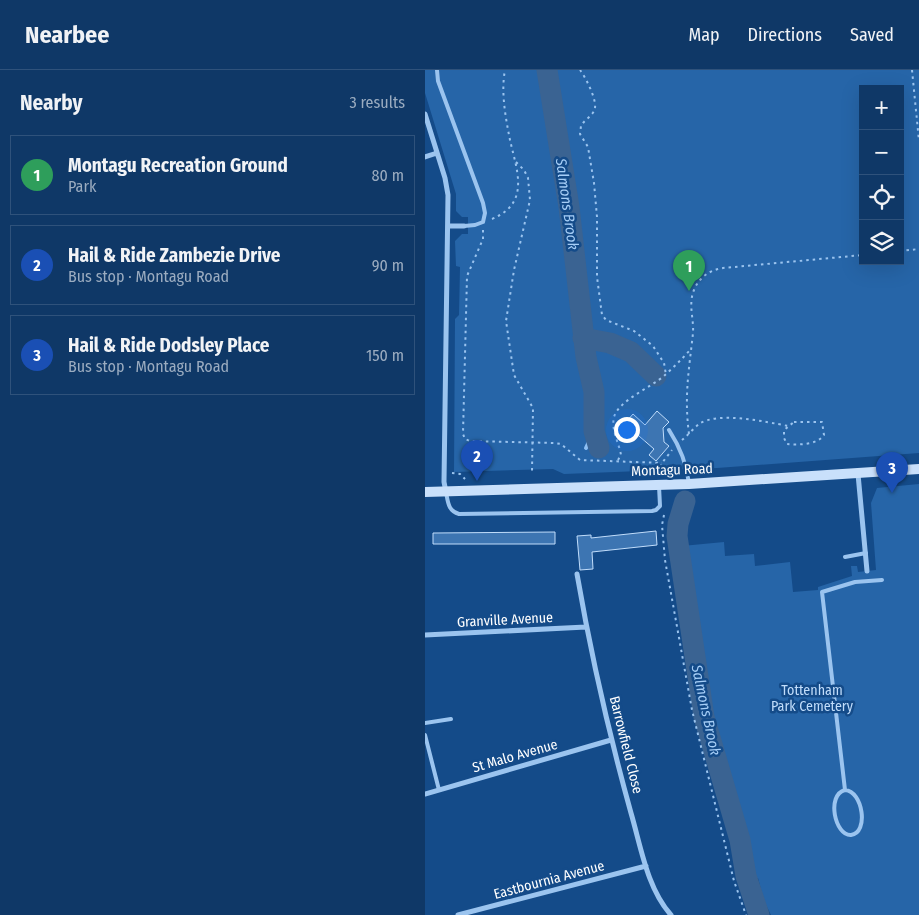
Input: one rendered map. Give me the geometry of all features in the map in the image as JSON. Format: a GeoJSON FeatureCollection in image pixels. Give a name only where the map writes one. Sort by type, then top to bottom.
{"type":"FeatureCollection","features":[{"type":"Feature","properties":{"kind":"main road","name":"Montagu Road"},"geometry":{"type":"LineString","coordinates":[[425,492],[689,484],[919,469]]}},
{"type":"Feature","properties":{"kind":"street"},"geometry":{"type":"LineString","coordinates":[[425,114],[447,187],[444,482],[446,492]]}},
{"type":"Feature","properties":{"kind":"street"},"geometry":{"type":"LineString","coordinates":[[425,156],[437,153]]}},
{"type":"Feature","properties":{"kind":"street"},"geometry":{"type":"LineString","coordinates":[[448,226],[464,226]]}},
{"type":"Feature","properties":{"kind":"street"},"geometry":{"type":"LineString","coordinates":[[858,474],[867,571]]}},
{"type":"Feature","properties":{"kind":"street","name":"Barrowfield Close"},"geometry":{"type":"LineString","coordinates":[[577,574],[586,627],[611,740],[646,866],[660,902],[671,915]]}},
{"type":"Feature","properties":{"kind":"street","name":"Granville Avenue"},"geometry":{"type":"LineString","coordinates":[[425,636],[586,627]]}},
{"type":"Feature","properties":{"kind":"street","name":"St Malo Avenue"},"geometry":{"type":"LineString","coordinates":[[425,794],[611,740]]}},
{"type":"Feature","properties":{"kind":"street","name":"Eastbournia Avenue"},"geometry":{"type":"LineString","coordinates":[[458,915],[646,866]]}},
{"type":"Feature","properties":{"kind":"lane"},"geometry":{"type":"LineString","coordinates":[[437,70],[439,81],[483,203],[483,222],[464,226]]}},
{"type":"Feature","properties":{"kind":"lane"},"geometry":{"type":"LineString","coordinates":[[669,430],[678,444],[688,470],[689,484]]}},
{"type":"Feature","properties":{"kind":"lane"},"geometry":{"type":"LineString","coordinates":[[446,492],[450,508],[459,514],[652,511],[660,506],[659,485]]}},
{"type":"Feature","properties":{"kind":"lane"},"geometry":{"type":"LineString","coordinates":[[845,556],[866,553]]}},
{"type":"Feature","properties":{"kind":"lane"},"geometry":{"type":"LineString","coordinates":[[867,571],[868,581]]}},
{"type":"Feature","properties":{"kind":"lane"},"geometry":{"type":"LineString","coordinates":[[845,790],[822,592],[855,582],[883,580]]}},
{"type":"Feature","properties":{"kind":"lane"},"geometry":{"type":"LineString","coordinates":[[425,723],[451,719]]}},
{"type":"Feature","properties":{"kind":"lane"},"geometry":{"type":"LineString","coordinates":[[425,734],[439,790]]}},
{"type":"Feature","properties":{"kind":"lane"},"geometry":{"type":"LineString","coordinates":[[845,790],[850,790],[857,796],[861,811],[861,825],[856,833],[851,835],[838,828],[835,814],[834,799],[840,791],[845,790]]}},
{"type":"Feature","properties":{"kind":"path"},"geometry":{"type":"LineString","coordinates":[[505,70],[503,98],[505,118],[519,173],[519,183],[513,202],[500,216],[483,222],[483,239],[467,276],[463,437],[470,441],[561,444],[581,460],[661,464]]}},
{"type":"Feature","properties":{"kind":"path"},"geometry":{"type":"LineString","coordinates":[[581,70],[586,78],[596,106],[581,126],[580,134],[588,147],[594,182],[597,217],[597,277],[602,315],[605,320],[634,331],[653,346],[664,363],[666,375]]}},
{"type":"Feature","properties":{"kind":"path"},"geometry":{"type":"LineString","coordinates":[[912,70],[919,141]]}},
{"type":"Feature","properties":{"kind":"path"},"geometry":{"type":"LineString","coordinates":[[516,162],[525,170],[528,178],[530,200],[514,270],[506,321],[514,375],[533,408],[532,472]]}},
{"type":"Feature","properties":{"kind":"path"},"geometry":{"type":"LineString","coordinates":[[904,251],[919,249]]}},
{"type":"Feature","properties":{"kind":"path"},"geometry":{"type":"LineString","coordinates":[[689,434],[686,398],[693,331],[692,297],[697,283],[709,272],[723,268],[859,254]]}},
{"type":"Feature","properties":{"kind":"path"},"geometry":{"type":"LineString","coordinates":[[617,461],[621,455],[614,428],[616,412],[625,402],[666,375],[690,350]]}},
{"type":"Feature","properties":{"kind":"path"},"geometry":{"type":"LineString","coordinates":[[658,473],[667,455],[678,444],[699,424],[713,419],[750,419],[788,426],[794,422],[822,422],[824,435],[822,439],[815,442],[787,444],[783,433],[788,426]]}},
{"type":"Feature","properties":{"kind":"path"},"geometry":{"type":"LineString","coordinates":[[451,469],[453,474],[460,474],[467,482]]}},
{"type":"Feature","properties":{"kind":"path"},"geometry":{"type":"LineString","coordinates":[[660,506],[664,514],[665,560],[691,710],[734,881],[746,915]]}},
{"type":"Feature","properties":{"kind":"green space"},"geometry":{"type":"Polygon","coordinates":[[[425,70],[919,70],[919,453],[717,468],[564,474],[553,469],[454,472],[455,319],[459,315],[460,267],[456,266],[455,241],[462,234],[468,234],[468,217],[462,217],[456,211],[456,194],[425,93],[425,70]]]}},
{"type":"Feature","properties":{"kind":"green space","name":"Tottenham Park Cemetery"},"geometry":{"type":"Polygon","coordinates":[[[919,484],[919,915],[771,915],[764,901],[758,878],[750,879],[743,839],[728,794],[708,719],[682,546],[724,542],[725,556],[754,554],[755,566],[790,562],[793,592],[818,590],[818,587],[852,576],[851,566],[857,566],[858,572],[876,570],[871,503],[877,488],[919,484]]]}},
{"type":"Feature","properties":{"kind":"building"},"geometry":{"type":"Polygon","coordinates":[[[657,411],[669,422],[663,428],[664,442],[669,446],[656,461],[649,455],[654,449],[632,430],[627,435],[620,429],[633,414],[645,425],[657,411]]]}},
{"type":"Feature","properties":{"kind":"building"},"geometry":{"type":"Polygon","coordinates":[[[656,531],[657,545],[592,552],[593,569],[580,570],[577,536],[591,535],[591,538],[656,531]]]}},
{"type":"Feature","properties":{"kind":"building"},"geometry":{"type":"Polygon","coordinates":[[[555,532],[555,544],[433,544],[433,533],[555,532]]]}},
{"type":"Feature","properties":{"kind":"waterway","name":"Salmons Brook"},"geometry":{"type":"LineString","coordinates":[[547,70],[569,207],[586,357],[594,392],[594,431],[599,448]]}},
{"type":"Feature","properties":{"kind":"waterway","name":"Salmons Brook"},"geometry":{"type":"LineString","coordinates":[[583,338],[610,343],[631,352],[656,376]]}},
{"type":"Feature","properties":{"kind":"waterway"},"geometry":{"type":"LineString","coordinates":[[586,448],[594,431]]}},
{"type":"Feature","properties":{"kind":"waterway","name":"Salmons Brook"},"geometry":{"type":"LineString","coordinates":[[685,501],[678,524],[677,536],[704,717],[740,840],[746,876],[759,915]]}},
{"type":"Feature","properties":{"kind":"place","name":"Montagu Recreation Ground"},"geometry":{"type":"Point","coordinates":[689,291]}},
{"type":"Feature","properties":{"kind":"place","name":"Hail & Ride Zambezie Drive"},"geometry":{"type":"Point","coordinates":[477,481]}},
{"type":"Feature","properties":{"kind":"place","name":"Hail & Ride Dodsley Place"},"geometry":{"type":"Point","coordinates":[892,493]}}]}
